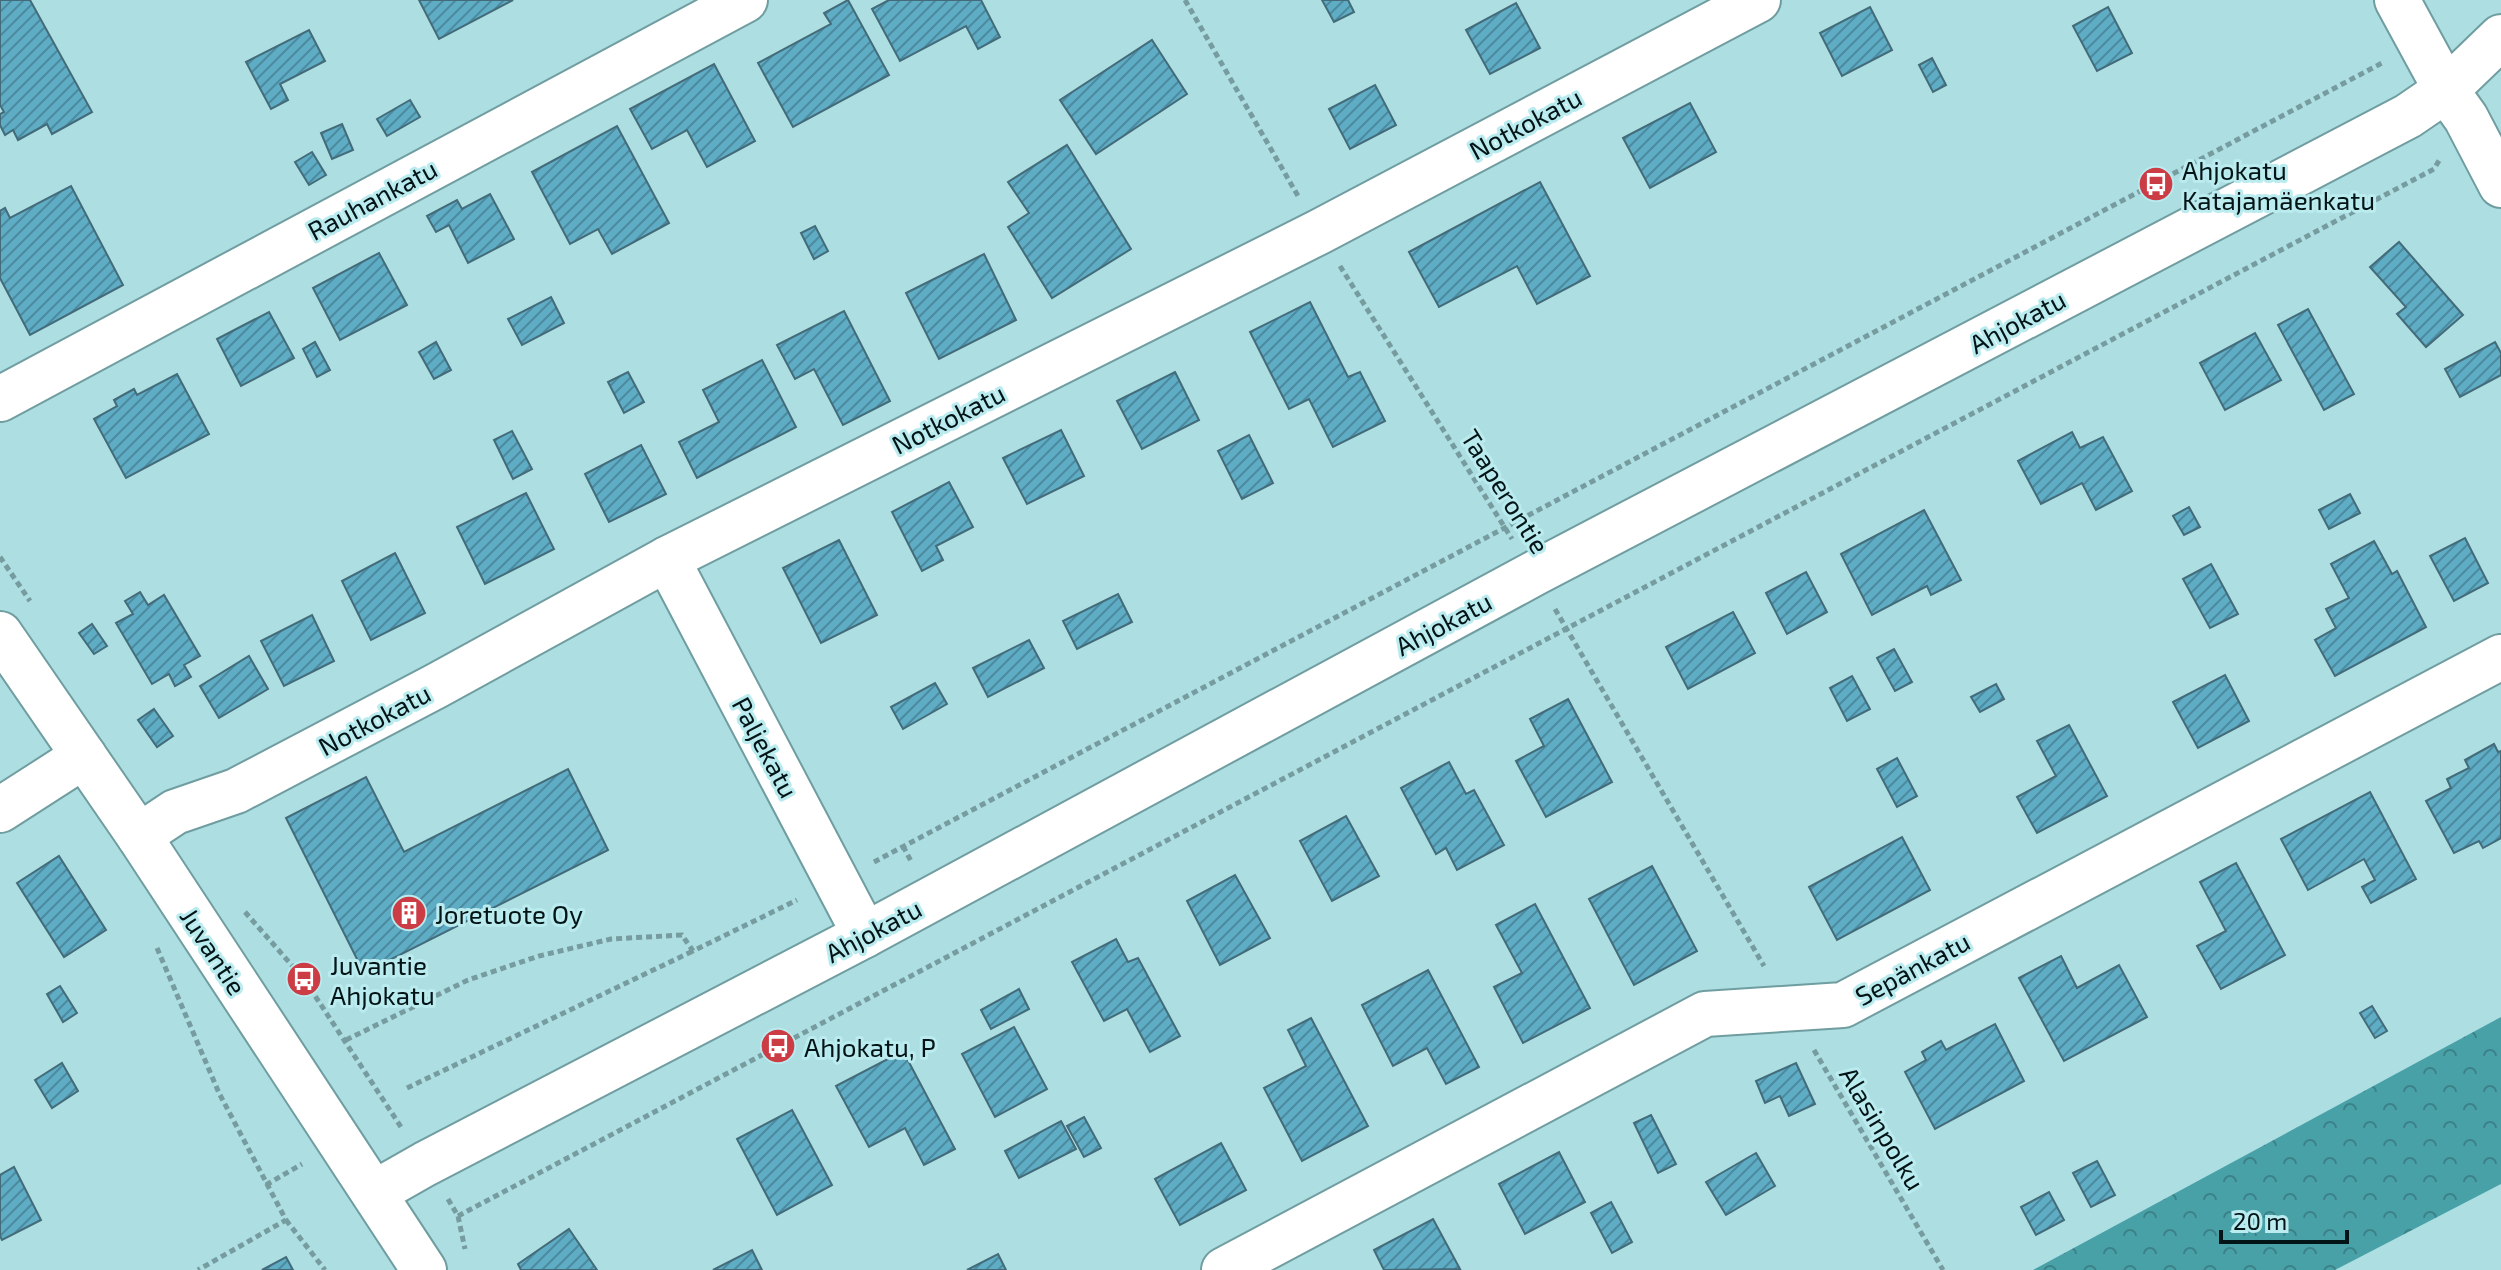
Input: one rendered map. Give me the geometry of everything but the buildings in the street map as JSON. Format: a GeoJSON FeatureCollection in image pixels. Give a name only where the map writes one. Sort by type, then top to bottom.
{"type":"FeatureCollection","features":[{"type":"Feature","properties":{"kind":"street","name":"Rauhankatu"},"geometry":{"type":"LineString","coordinates":[[0,399],[745,0]]}},
{"type":"Feature","properties":{"kind":"street","name":"Notkokatu"},"geometry":{"type":"LineString","coordinates":[[139,836],[175,812],[256,781],[667,559],[1319,232],[1758,0]]}},
{"type":"Feature","properties":{"kind":"street"},"geometry":{"type":"LineString","coordinates":[[2406,18],[2501,185]]}},
{"type":"Feature","properties":{"kind":"street","name":"Ahjokatu"},"geometry":{"type":"LineString","coordinates":[[374,1193],[865,935],[1535,573],[2408,116],[2456,104],[2501,37]]}},
{"type":"Feature","properties":{"kind":"street","name":"Paljekatu"},"geometry":{"type":"LineString","coordinates":[[667,559],[865,935]]}},
{"type":"Feature","properties":{"kind":"street","name":"Juvantie"},"geometry":{"type":"LineString","coordinates":[[0,634],[139,836],[424,1270]]}},
{"type":"Feature","properties":{"kind":"street","name":"Sepänkatu"},"geometry":{"type":"LineString","coordinates":[[1224,1270],[1705,1014],[1843,1005],[2501,657]]}},
{"type":"Feature","properties":{"kind":"street"},"geometry":{"type":"LineString","coordinates":[[0,810],[84,756]]}},
{"type":"Feature","properties":{"kind":"path","name":"Taaperontie"},"geometry":{"type":"LineString","coordinates":[[1185,0],[1319,232],[1535,573],[1788,1007]]}},
{"type":"Feature","properties":{"kind":"path"},"geometry":{"type":"LineString","coordinates":[[407,1088],[836,881],[2353,79],[2381,64],[2406,18]]}},
{"type":"Feature","properties":{"kind":"path"},"geometry":{"type":"LineString","coordinates":[[458,1216],[2434,169],[2456,104]]}},
{"type":"Feature","properties":{"kind":"path"},"geometry":{"type":"LineString","coordinates":[[346,1040],[468,980],[539,956],[611,939],[682,935],[693,951]]}},
{"type":"Feature","properties":{"kind":"path"},"geometry":{"type":"LineString","coordinates":[[155,943],[219,1093],[266,1185],[286,1220],[325,1270]]}},
{"type":"Feature","properties":{"kind":"path","name":"Alasinpolku"},"geometry":{"type":"LineString","coordinates":[[1788,1007],[1943,1270]]}},
{"type":"Feature","properties":{"kind":"path"},"geometry":{"type":"LineString","coordinates":[[266,1185],[306,1161]]}},
{"type":"Feature","properties":{"kind":"path"},"geometry":{"type":"LineString","coordinates":[[198,1270],[286,1220]]}},
{"type":"Feature","properties":{"kind":"green space"},"geometry":{"type":"Polygon","coordinates":[[[2501,1017],[2501,1184],[2335,1270],[2033,1270],[2501,1017]]]}},
{"type":"Feature","properties":{"kind":"place","name":"Ahjokatu Katajamäenkatu"},"geometry":{"type":"Point","coordinates":[2156,184]}},
{"type":"Feature","properties":{"kind":"place","name":"Joretuote Oy"},"geometry":{"type":"Point","coordinates":[409,913]}},
{"type":"Feature","properties":{"kind":"place","name":"Juvantie Ahjokatu"},"geometry":{"type":"Point","coordinates":[304,979]}},
{"type":"Feature","properties":{"kind":"place","name":"Ahjokatu, P"},"geometry":{"type":"Point","coordinates":[778,1046]}}]}
